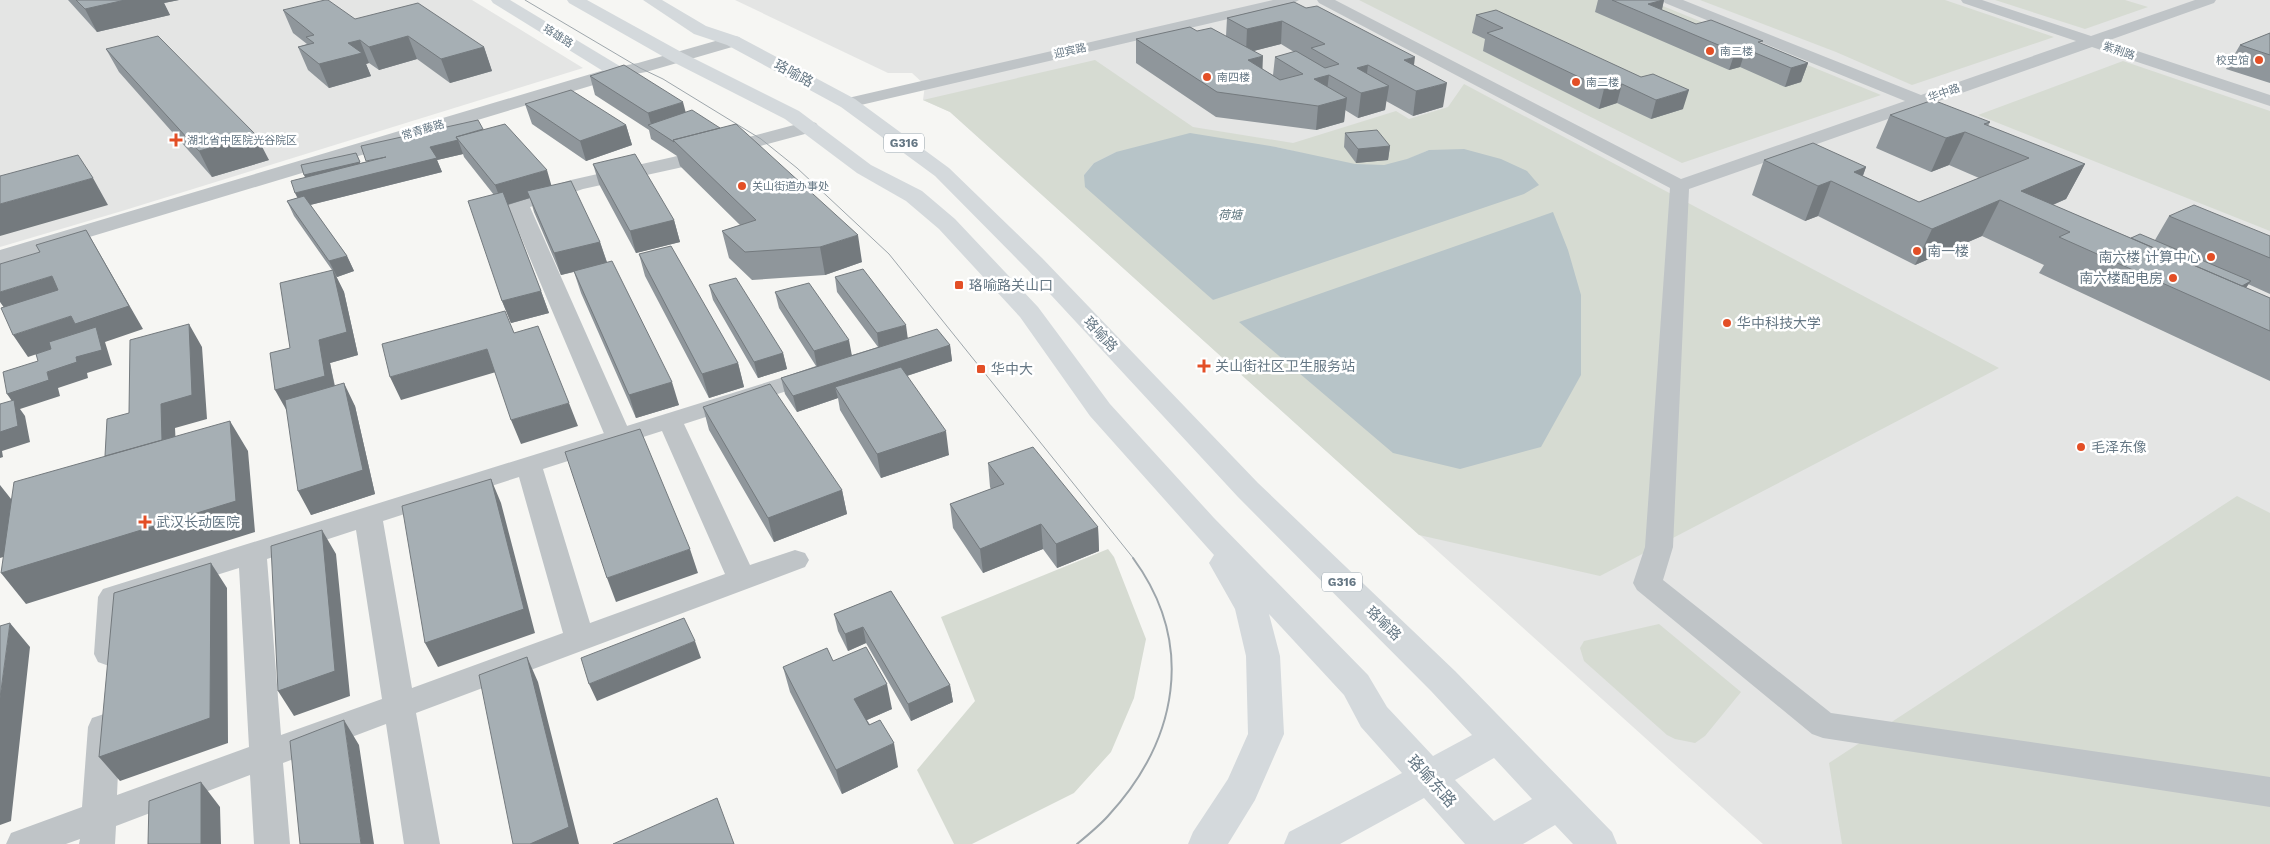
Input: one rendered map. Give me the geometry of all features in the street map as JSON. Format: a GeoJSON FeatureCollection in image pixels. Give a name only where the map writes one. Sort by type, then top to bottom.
{"type":"FeatureCollection","features":[{"type":"Feature","properties":{"kind":"main road","name":"珞雄路"},"geometry":{"type":"LineString","coordinates":[[499,0],[616,72]]}},
{"type":"Feature","properties":{"kind":"main road"},"geometry":{"type":"LineString","coordinates":[[575,0],[676,57],[792,115],[864,169],[914,196],[957,234],[1029,312],[1100,410],[1203,525],[1251,609],[1263,656],[1266,734],[1242,789],[1207,844]]}},
{"type":"Feature","properties":{"kind":"main road","name":"珞喻路"},"geometry":{"type":"LineString","coordinates":[[651,0],[700,30],[733,41],[848,103],[942,172],[1034,263],[1248,490],[1443,681],[1498,738]]}},
{"type":"Feature","properties":{"kind":"main road","name":"珞喻东路"},"geometry":{"type":"LineString","coordinates":[[1203,525],[1356,685],[1374,717],[1490,844]]}},
{"type":"Feature","properties":{"kind":"main road"},"geometry":{"type":"LineString","coordinates":[[1303,844],[1498,738]]}},
{"type":"Feature","properties":{"kind":"main road","name":"G316"},"geometry":{"type":"LineString","coordinates":[[1498,738],[1598,844]]}},
{"type":"Feature","properties":{"kind":"main road"},"geometry":{"type":"LineString","coordinates":[[1490,844],[1559,803]]}},
{"type":"Feature","properties":{"kind":"street","name":"迎宾路"},"geometry":{"type":"LineString","coordinates":[[848,103],[1292,0]]}},
{"type":"Feature","properties":{"kind":"street"},"geometry":{"type":"LineString","coordinates":[[1324,0],[1680,186],[1659,547],[1647,583],[1822,724],[2270,792]]}},
{"type":"Feature","properties":{"kind":"street"},"geometry":{"type":"LineString","coordinates":[[1670,0],[1920,102]]}},
{"type":"Feature","properties":{"kind":"street","name":"紫荆路"},"geometry":{"type":"LineString","coordinates":[[1968,0],[2270,101]]}},
{"type":"Feature","properties":{"kind":"street","name":"华中路"},"geometry":{"type":"LineString","coordinates":[[1680,186],[2209,0]]}},
{"type":"Feature","properties":{"kind":"street","name":"常青藤路"},"geometry":{"type":"LineString","coordinates":[[0,257],[616,72],[733,41]]}},
{"type":"Feature","properties":{"kind":"street"},"geometry":{"type":"LineString","coordinates":[[618,437],[510,207],[578,184],[676,163],[809,127]]}},
{"type":"Feature","properties":{"kind":"street"},"geometry":{"type":"LineString","coordinates":[[98,830],[113,597],[838,368]]}},
{"type":"Feature","properties":{"kind":"street"},"geometry":{"type":"LineString","coordinates":[[670,420],[742,579]]}},
{"type":"Feature","properties":{"kind":"street"},"geometry":{"type":"LineString","coordinates":[[528,465],[580,639]]}},
{"type":"Feature","properties":{"kind":"street"},"geometry":{"type":"LineString","coordinates":[[368,516],[422,844]]}},
{"type":"Feature","properties":{"kind":"street"},"geometry":{"type":"LineString","coordinates":[[252,552],[272,844]]}},
{"type":"Feature","properties":{"kind":"street"},"geometry":{"type":"LineString","coordinates":[[24,844],[98,830],[265,756],[795,560]]}},
{"type":"Feature","properties":{"kind":"shaded area","name":"湖北省中医院光谷院区"},"geometry":{"type":"Polygon","coordinates":[[[0,0],[472,0],[583,68],[0,247],[0,0]]]}},
{"type":"Feature","properties":{"kind":"shaded area","name":"华中科技大学"},"geometry":{"type":"Polygon","coordinates":[[[735,0],[2270,0],[2270,844],[1763,844],[950,112],[923,100],[925,85],[912,73],[888,73],[735,0]]]}},
{"type":"Feature","properties":{"kind":"shaded area"},"geometry":{"type":"Polygon","coordinates":[[[1359,0],[1648,0],[1881,95],[1682,163],[1359,0]]]}},
{"type":"Feature","properties":{"kind":"shaded area"},"geometry":{"type":"Polygon","coordinates":[[[1700,0],[1945,0],[2054,37],[1912,85],[1836,52],[1700,0]]]}},
{"type":"Feature","properties":{"kind":"shaded area"},"geometry":{"type":"Polygon","coordinates":[[[1995,0],[2125,0],[2148,7],[2085,29],[1995,0]]]}},
{"type":"Feature","properties":{"kind":"shaded area"},"geometry":{"type":"Polygon","coordinates":[[[1095,60],[1193,127],[1293,143],[1396,111],[1409,119],[1448,107],[1464,84],[1999,368],[1600,576],[1419,535],[950,112],[923,100],[1095,60]],[[1276,147],[1116,152],[1094,163],[1084,175],[1213,300],[1429,150],[1395,163],[1371,166],[1343,163],[1276,147]]]}},
{"type":"Feature","properties":{"kind":"shaded area"},"geometry":{"type":"Polygon","coordinates":[[[2123,61],[2270,111],[2270,231],[1978,115],[2123,61]]]}},
{"type":"Feature","properties":{"kind":"shaded area"},"geometry":{"type":"Polygon","coordinates":[[[2237,496],[2270,513],[2270,844],[1842,844],[1829,763],[2237,496]]]}},
{"type":"Feature","properties":{"kind":"shaded area"},"geometry":{"type":"Polygon","coordinates":[[[1108,549],[1114,557],[1146,639],[1134,698],[1111,752],[1074,793],[972,844],[954,844],[917,770],[975,701],[941,617],[1108,549]]]}},
{"type":"Feature","properties":{"kind":"shaded area"},"geometry":{"type":"Polygon","coordinates":[[[1659,624],[1741,692],[1705,736],[1695,743],[1675,739],[1667,735],[1584,661],[1580,648],[1584,641],[1659,624]]]}},
{"type":"Feature","properties":{"kind":"water","name":"荷塘"},"geometry":{"type":"Polygon","coordinates":[[[1190,133],[1276,147],[1355,164],[1384,165],[1407,159],[1429,150],[1464,149],[1501,159],[1527,171],[1539,185],[1524,194],[1213,300],[1085,187],[1084,175],[1094,163],[1116,152],[1190,133]]]}},
{"type":"Feature","properties":{"kind":"water"},"geometry":{"type":"Polygon","coordinates":[[[1553,212],[1568,250],[1581,295],[1581,375],[1541,447],[1460,469],[1393,453],[1239,322],[1553,212]]]}},
{"type":"Feature","properties":{"kind":"building"},"geometry":{"type":"Polygon","coordinates":[[[76,0],[125,0],[85,9],[76,0]]]}},
{"type":"Feature","properties":{"kind":"building"},"geometry":{"type":"Polygon","coordinates":[[[328,0],[355,19],[418,3],[484,47],[441,59],[408,36],[369,47],[360,40],[348,43],[362,53],[319,64],[298,47],[314,43],[306,37],[314,35],[283,10],[328,0]]]}},
{"type":"Feature","properties":{"kind":"building"},"geometry":{"type":"Polygon","coordinates":[[[1612,0],[1663,0],[1648,4],[1696,24],[1711,20],[1763,41],[1758,42],[1808,63],[1791,68],[1746,49],[1735,52],[1612,0]]]}},
{"type":"Feature","properties":{"kind":"building"},"geometry":{"type":"Polygon","coordinates":[[[1294,2],[1306,8],[1317,6],[1415,57],[1404,60],[1447,83],[1416,91],[1368,65],[1357,68],[1389,86],[1361,93],[1329,75],[1314,79],[1347,98],[1318,106],[1217,92],[1136,39],[1190,27],[1197,31],[1211,28],[1263,56],[1248,60],[1280,80],[1303,74],[1275,57],[1296,51],[1325,68],[1339,64],[1311,48],[1325,44],[1282,21],[1247,29],[1227,18],[1294,2]]]}},
{"type":"Feature","properties":{"kind":"building"},"geometry":{"type":"Polygon","coordinates":[[[1496,10],[1641,77],[1653,74],[1689,90],[1656,100],[1622,84],[1604,89],[1487,33],[1503,28],[1476,15],[1496,10]]]}},
{"type":"Feature","properties":{"kind":"building"},"geometry":{"type":"Polygon","coordinates":[[[2270,33],[2270,55],[2240,45],[2270,33]]]}},
{"type":"Feature","properties":{"kind":"building"},"geometry":{"type":"Polygon","coordinates":[[[158,36],[256,135],[199,151],[106,49],[158,36]]]}},
{"type":"Feature","properties":{"kind":"building"},"geometry":{"type":"Polygon","coordinates":[[[624,65],[683,102],[648,113],[590,76],[624,65]]]}},
{"type":"Feature","properties":{"kind":"building"},"geometry":{"type":"Polygon","coordinates":[[[571,90],[626,125],[580,141],[525,104],[571,90]]]}},
{"type":"Feature","properties":{"kind":"building"},"geometry":{"type":"Polygon","coordinates":[[[1933,100],[1990,122],[1984,124],[2085,164],[2021,191],[2270,298],[2270,331],[2059,237],[2070,232],[2000,200],[1932,229],[1831,181],[1818,186],[1764,160],[1813,143],[1866,167],[1854,172],[1919,202],[2029,158],[1965,132],[1946,138],[1890,115],[1933,100]]]}},
{"type":"Feature","properties":{"kind":"building"},"geometry":{"type":"Polygon","coordinates":[[[692,110],[720,128],[673,140],[674,142],[648,125],[692,110]]]}},
{"type":"Feature","properties":{"kind":"building"},"geometry":{"type":"Polygon","coordinates":[[[478,120],[483,129],[456,137],[458,140],[430,147],[437,158],[295,193],[291,181],[386,157],[366,161],[361,146],[478,120]]]}},
{"type":"Feature","properties":{"kind":"building"},"geometry":{"type":"Polygon","coordinates":[[[505,124],[547,170],[495,185],[456,137],[505,124]]]}},
{"type":"Feature","properties":{"kind":"building"},"geometry":{"type":"Polygon","coordinates":[[[736,124],[858,235],[820,247],[745,252],[722,231],[756,220],[673,140],[736,124]]]}},
{"type":"Feature","properties":{"kind":"building"},"geometry":{"type":"Polygon","coordinates":[[[1377,130],[1390,146],[1358,149],[1345,133],[1377,130]]]}},
{"type":"Feature","properties":{"kind":"building"},"geometry":{"type":"Polygon","coordinates":[[[356,153],[360,162],[304,175],[301,165],[356,153]]]}},
{"type":"Feature","properties":{"kind":"building"},"geometry":{"type":"Polygon","coordinates":[[[635,154],[674,220],[630,231],[593,164],[635,154]]]}},
{"type":"Feature","properties":{"kind":"building"},"geometry":{"type":"Polygon","coordinates":[[[78,155],[93,178],[0,204],[0,176],[78,155]]]}},
{"type":"Feature","properties":{"kind":"building"},"geometry":{"type":"Polygon","coordinates":[[[571,181],[600,242],[554,253],[527,191],[571,181]]]}},
{"type":"Feature","properties":{"kind":"building"},"geometry":{"type":"Polygon","coordinates":[[[503,192],[541,291],[502,301],[468,201],[503,192]]]}},
{"type":"Feature","properties":{"kind":"building"},"geometry":{"type":"Polygon","coordinates":[[[304,196],[347,256],[329,261],[287,201],[304,196]]]}},
{"type":"Feature","properties":{"kind":"building"},"geometry":{"type":"Polygon","coordinates":[[[2194,205],[2270,236],[2270,258],[2169,216],[2194,205]]]}},
{"type":"Feature","properties":{"kind":"building"},"geometry":{"type":"Polygon","coordinates":[[[86,230],[129,306],[75,324],[71,316],[13,335],[1,308],[58,290],[52,276],[0,292],[0,264],[40,252],[36,245],[86,230]]]}},
{"type":"Feature","properties":{"kind":"building"},"geometry":{"type":"Polygon","coordinates":[[[2140,234],[2251,281],[2242,286],[2131,238],[2140,234]]]}},
{"type":"Feature","properties":{"kind":"building"},"geometry":{"type":"Polygon","coordinates":[[[671,246],[738,363],[702,374],[639,254],[671,246]]]}},
{"type":"Feature","properties":{"kind":"building"},"geometry":{"type":"Polygon","coordinates":[[[612,261],[672,382],[629,395],[574,271],[612,261]]]}},
{"type":"Feature","properties":{"kind":"building"},"geometry":{"type":"Polygon","coordinates":[[[863,269],[906,325],[877,333],[835,277],[863,269]]]}},
{"type":"Feature","properties":{"kind":"building"},"geometry":{"type":"Polygon","coordinates":[[[333,270],[347,332],[319,340],[325,376],[275,390],[270,353],[290,348],[280,283],[333,270]]]}},
{"type":"Feature","properties":{"kind":"building"},"geometry":{"type":"Polygon","coordinates":[[[736,278],[783,353],[754,362],[709,285],[736,278]]]}},
{"type":"Feature","properties":{"kind":"building"},"geometry":{"type":"Polygon","coordinates":[[[809,283],[849,340],[814,351],[775,292],[809,283]]]}},
{"type":"Feature","properties":{"kind":"building"},"geometry":{"type":"Polygon","coordinates":[[[505,311],[514,333],[538,326],[569,403],[511,420],[487,349],[390,377],[382,344],[505,311]]]}},
{"type":"Feature","properties":{"kind":"building"},"geometry":{"type":"Polygon","coordinates":[[[189,324],[192,395],[161,404],[162,440],[105,456],[107,419],[129,413],[130,340],[189,324]]]}},
{"type":"Feature","properties":{"kind":"building"},"geometry":{"type":"Polygon","coordinates":[[[96,327],[102,350],[76,357],[77,362],[47,372],[49,380],[7,394],[3,372],[38,361],[36,354],[51,349],[49,342],[96,327]]]}},
{"type":"Feature","properties":{"kind":"building"},"geometry":{"type":"Polygon","coordinates":[[[937,329],[950,345],[793,396],[781,378],[937,329]]]}},
{"type":"Feature","properties":{"kind":"building"},"geometry":{"type":"Polygon","coordinates":[[[901,367],[946,431],[877,454],[835,387],[901,367]]]}},
{"type":"Feature","properties":{"kind":"building"},"geometry":{"type":"Polygon","coordinates":[[[344,383],[363,470],[298,491],[285,400],[344,383]]]}},
{"type":"Feature","properties":{"kind":"building"},"geometry":{"type":"Polygon","coordinates":[[[770,384],[842,490],[768,518],[703,407],[770,384]]]}},
{"type":"Feature","properties":{"kind":"building"},"geometry":{"type":"Polygon","coordinates":[[[14,400],[18,426],[0,432],[0,404],[14,400]]]}},
{"type":"Feature","properties":{"kind":"building"},"geometry":{"type":"Polygon","coordinates":[[[230,421],[236,501],[1,573],[14,482],[230,421]]]}},
{"type":"Feature","properties":{"kind":"building"},"geometry":{"type":"Polygon","coordinates":[[[640,429],[690,549],[607,578],[565,452],[640,429]]]}},
{"type":"Feature","properties":{"kind":"building"},"geometry":{"type":"Polygon","coordinates":[[[1033,447],[1098,527],[1056,544],[1041,524],[980,549],[950,504],[1004,484],[988,463],[1033,447]]]}},
{"type":"Feature","properties":{"kind":"building"},"geometry":{"type":"Polygon","coordinates":[[[491,479],[524,609],[425,643],[402,506],[491,479]]]}},
{"type":"Feature","properties":{"kind":"building"},"geometry":{"type":"Polygon","coordinates":[[[322,530],[335,671],[278,691],[271,546],[322,530]]]}},
{"type":"Feature","properties":{"kind":"building"},"geometry":{"type":"Polygon","coordinates":[[[211,563],[210,718],[99,757],[114,593],[211,563]]]}},
{"type":"Feature","properties":{"kind":"building"},"geometry":{"type":"Polygon","coordinates":[[[891,591],[950,685],[908,704],[863,627],[845,634],[834,614],[891,591]]]}},
{"type":"Feature","properties":{"kind":"building"},"geometry":{"type":"Polygon","coordinates":[[[684,618],[695,641],[589,684],[581,658],[684,618]]]}},
{"type":"Feature","properties":{"kind":"building"},"geometry":{"type":"Polygon","coordinates":[[[10,623],[0,698],[0,626],[10,623]]]}},
{"type":"Feature","properties":{"kind":"building"},"geometry":{"type":"Polygon","coordinates":[[[866,647],[887,684],[854,699],[869,725],[880,720],[894,743],[836,770],[783,667],[827,648],[833,661],[866,647]]]}},
{"type":"Feature","properties":{"kind":"building"},"geometry":{"type":"Polygon","coordinates":[[[527,657],[569,827],[530,844],[513,844],[479,675],[527,657]]]}},
{"type":"Feature","properties":{"kind":"building"},"geometry":{"type":"Polygon","coordinates":[[[344,720],[361,844],[300,844],[290,741],[344,720]]]}},
{"type":"Feature","properties":{"kind":"building"},"geometry":{"type":"Polygon","coordinates":[[[201,782],[201,844],[148,844],[149,801],[201,782]]]}},
{"type":"Feature","properties":{"kind":"building"},"geometry":{"type":"Polygon","coordinates":[[[717,798],[734,844],[613,844],[717,798]]]}},
{"type":"Feature","properties":{"kind":"tram line"},"geometry":{"type":"LineString","coordinates":[[525,0],[640,68],[663,79],[761,139],[797,168],[889,254],[1134,559]]}},
{"type":"Feature","properties":{"kind":"tram line"},"geometry":{"type":"LineString","coordinates":[[1077,844],[1105,820],[1132,787],[1150,756],[1163,724],[1170,691],[1171,657],[1166,624],[1153,591],[1133,558]]}},
{"type":"Feature","properties":{"kind":"place","name":"南三楼"},"geometry":{"type":"Point","coordinates":[1710,51]}},
{"type":"Feature","properties":{"kind":"place","name":"校史馆"},"geometry":{"type":"Point","coordinates":[2259,60]}},
{"type":"Feature","properties":{"kind":"place","name":"南四楼"},"geometry":{"type":"Point","coordinates":[1207,77]}},
{"type":"Feature","properties":{"kind":"place","name":"南二楼"},"geometry":{"type":"Point","coordinates":[1576,82]}},
{"type":"Feature","properties":{"kind":"place","name":"湖北省中医院光谷院区"},"geometry":{"type":"Point","coordinates":[176,140]}},
{"type":"Feature","properties":{"kind":"place","name":"关山街道办事处"},"geometry":{"type":"Point","coordinates":[742,186]}},
{"type":"Feature","properties":{"kind":"place","name":"南一楼"},"geometry":{"type":"Point","coordinates":[1917,251]}},
{"type":"Feature","properties":{"kind":"place","name":"南六楼 计算中心"},"geometry":{"type":"Point","coordinates":[2211,257]}},
{"type":"Feature","properties":{"kind":"place","name":"南六楼配电房"},"geometry":{"type":"Point","coordinates":[2173,278]}},
{"type":"Feature","properties":{"kind":"place","name":"珞喻路关山口"},"geometry":{"type":"Point","coordinates":[959,285]}},
{"type":"Feature","properties":{"kind":"place","name":"华中科技大学"},"geometry":{"type":"Point","coordinates":[1727,323]}},
{"type":"Feature","properties":{"kind":"place","name":"关山街社区卫生服务站"},"geometry":{"type":"Point","coordinates":[1204,366]}},
{"type":"Feature","properties":{"kind":"place","name":"华中大"},"geometry":{"type":"Point","coordinates":[981,369]}},
{"type":"Feature","properties":{"kind":"place","name":"毛泽东像"},"geometry":{"type":"Point","coordinates":[2081,447]}},
{"type":"Feature","properties":{"kind":"place","name":"武汉长动医院"},"geometry":{"type":"Point","coordinates":[145,522]}}]}
